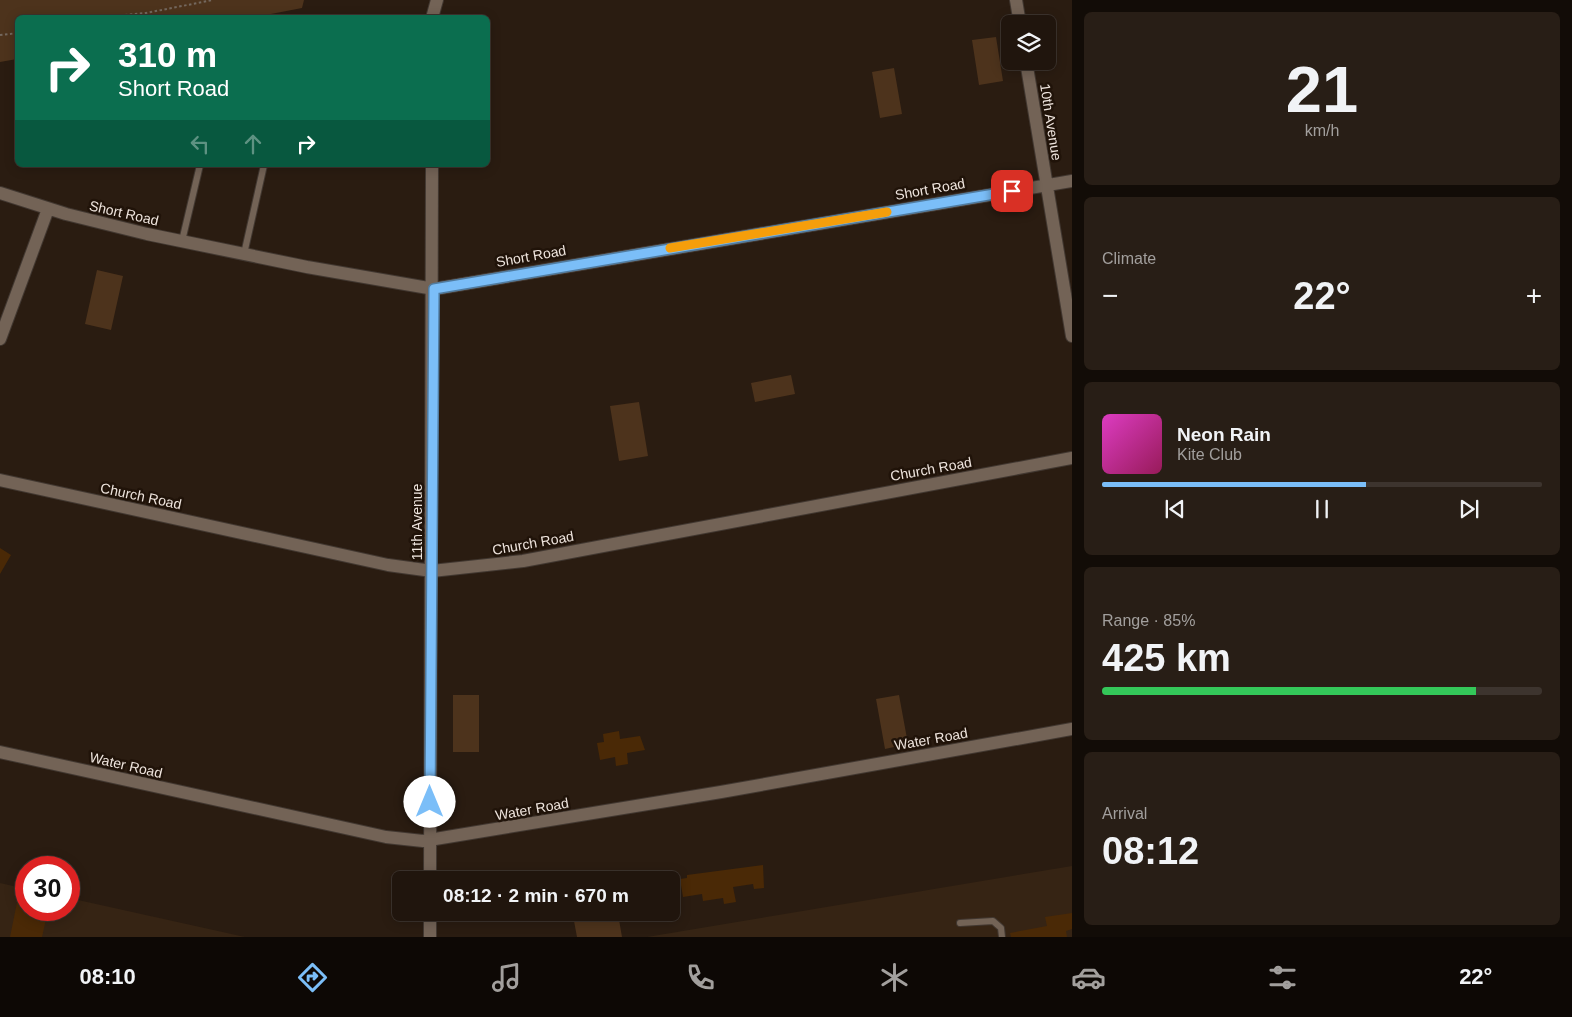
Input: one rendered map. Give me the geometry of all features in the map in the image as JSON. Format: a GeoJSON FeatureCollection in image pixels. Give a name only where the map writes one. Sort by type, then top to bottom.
{"type":"FeatureCollection","features":[{"type":"Feature","properties":{"kind":"street"},"geometry":{"type":"LineString","coordinates":[[433,15],[437,0]]}},
{"type":"Feature","properties":{"kind":"street"},"geometry":{"type":"LineString","coordinates":[[1016,0],[1018,15]]}},
{"type":"Feature","properties":{"kind":"street","name":"10th Avenue"},"geometry":{"type":"LineString","coordinates":[[1028,70],[1072,336]]}},
{"type":"Feature","properties":{"kind":"street","name":"11th Avenue"},"geometry":{"type":"LineString","coordinates":[[430,871],[434,289],[432,167]]}},
{"type":"Feature","properties":{"kind":"street","name":"Short Road"},"geometry":{"type":"LineString","coordinates":[[0,193],[98,223],[244,254],[434,289],[1072,181]]}},
{"type":"Feature","properties":{"kind":"street"},"geometry":{"type":"LineString","coordinates":[[0,339],[48,209]]}},
{"type":"Feature","properties":{"kind":"street","name":"Church Road"},"geometry":{"type":"LineString","coordinates":[[0,480],[388,565],[432,570],[456,570],[523,561],[1072,458]]}},
{"type":"Feature","properties":{"kind":"street","name":"Water Road"},"geometry":{"type":"LineString","coordinates":[[0,752],[386,837],[415,841],[731,791],[1072,729]]}},
{"type":"Feature","properties":{"kind":"street"},"geometry":{"type":"LineString","coordinates":[[430,921],[430,937]]}},
{"type":"Feature","properties":{"kind":"lane"},"geometry":{"type":"LineString","coordinates":[[182,241],[200,167]]}},
{"type":"Feature","properties":{"kind":"lane"},"geometry":{"type":"LineString","coordinates":[[244,254],[264,167]]}},
{"type":"Feature","properties":{"kind":"lane"},"geometry":{"type":"LineString","coordinates":[[960,923],[992,921],[1000,928],[1002,937]]}},
{"type":"Feature","properties":{"kind":"path"},"geometry":{"type":"LineString","coordinates":[[124,15],[146,13],[214,0]]}},
{"type":"Feature","properties":{"kind":"path"},"geometry":{"type":"LineString","coordinates":[[0,35],[15,33]]}},
{"type":"Feature","properties":{"kind":"shaded area"},"geometry":{"type":"Polygon","coordinates":[[[0,0],[304,0],[302,8],[266,15],[15,15],[15,59],[0,62],[0,0]]]}},
{"type":"Feature","properties":{"kind":"shaded area"},"geometry":{"type":"Polygon","coordinates":[[[996,37],[1003,81],[979,85],[972,40],[996,37]]]}},
{"type":"Feature","properties":{"kind":"shaded area"},"geometry":{"type":"Polygon","coordinates":[[[894,68],[902,114],[880,118],[872,72],[894,68]]]}},
{"type":"Feature","properties":{"kind":"shaded area"},"geometry":{"type":"Polygon","coordinates":[[[97,270],[123,276],[111,330],[85,324],[97,270]]]}},
{"type":"Feature","properties":{"kind":"shaded area"},"geometry":{"type":"Polygon","coordinates":[[[791,375],[795,394],[755,402],[751,383],[791,375]]]}},
{"type":"Feature","properties":{"kind":"shaded area"},"geometry":{"type":"Polygon","coordinates":[[[639,402],[648,456],[619,461],[610,406],[639,402]]]}},
{"type":"Feature","properties":{"kind":"shaded area"},"geometry":{"type":"Polygon","coordinates":[[[453,695],[479,695],[479,752],[453,752],[453,695]]]}},
{"type":"Feature","properties":{"kind":"shaded area"},"geometry":{"type":"Polygon","coordinates":[[[899,695],[908,744],[885,749],[876,699],[899,695]]]}},
{"type":"Feature","properties":{"kind":"shaded area"},"geometry":{"type":"Polygon","coordinates":[[[1072,866],[1072,937],[647,937],[1072,866]]]}},
{"type":"Feature","properties":{"kind":"shaded area"},"geometry":{"type":"Polygon","coordinates":[[[0,883],[15,886],[15,921],[80,921],[80,900],[245,937],[0,937],[0,883]]]}},
{"type":"Feature","properties":{"kind":"shaded area"},"geometry":{"type":"Polygon","coordinates":[[[574,921],[619,921],[622,937],[577,937],[574,921]]]}},
{"type":"Feature","properties":{"kind":"building"},"geometry":{"type":"Polygon","coordinates":[[[0,548],[11,555],[0,574],[0,548]]]}},
{"type":"Feature","properties":{"kind":"building"},"geometry":{"type":"Polygon","coordinates":[[[619,731],[620,739],[640,736],[645,750],[627,753],[628,764],[616,766],[615,757],[600,760],[597,743],[604,742],[603,734],[619,731]]]}},
{"type":"Feature","properties":{"kind":"building"},"geometry":{"type":"Polygon","coordinates":[[[763,865],[764,888],[754,889],[753,884],[733,887],[736,902],[724,904],[723,898],[703,901],[702,894],[683,897],[680,879],[687,878],[687,875],[763,865]]]}},
{"type":"Feature","properties":{"kind":"building"},"geometry":{"type":"Polygon","coordinates":[[[15,912],[15,921],[46,921],[42,937],[10,937],[15,912]]]}},
{"type":"Feature","properties":{"kind":"building"},"geometry":{"type":"Polygon","coordinates":[[[1072,913],[1072,929],[1066,931],[1067,937],[1011,937],[1010,933],[1047,926],[1045,917],[1072,913]]]}},
{"type":"Feature","properties":{"kind":"slow traffic"},"geometry":{"type":"LineString","coordinates":[[670,248],[887,212]]}},
{"type":"Feature","properties":{"kind":"route"},"geometry":{"type":"LineString","coordinates":[[430,802],[434,289],[1012,191]]}}]}
